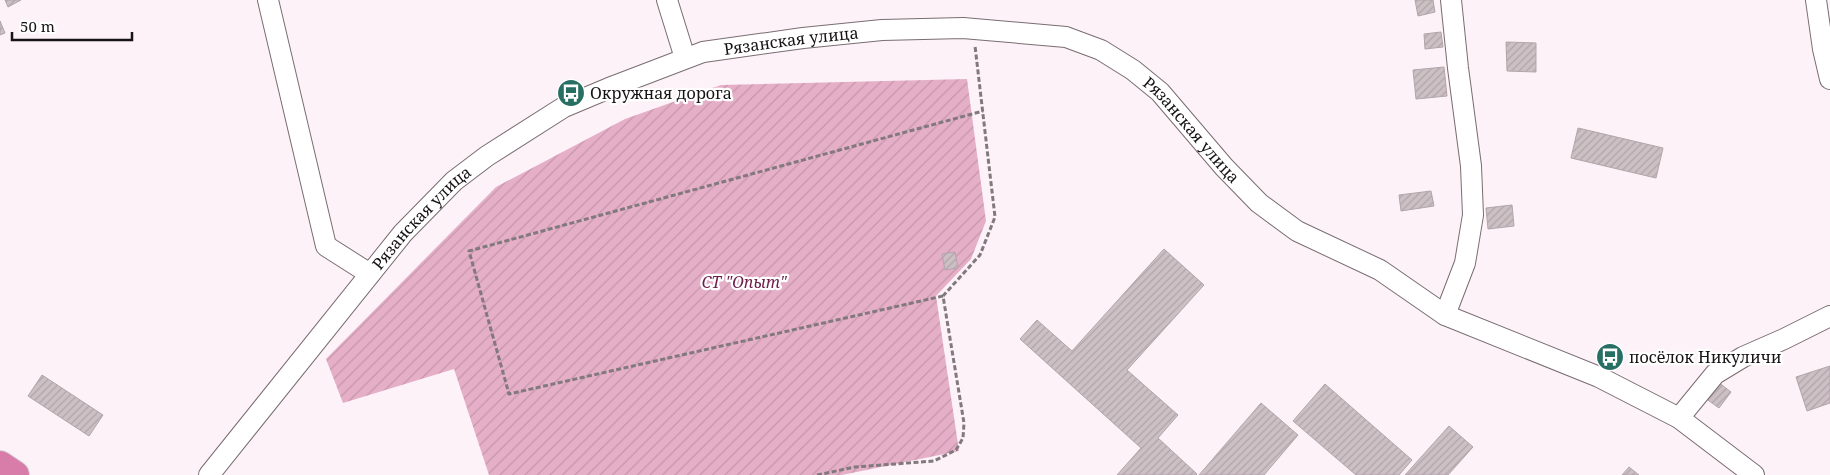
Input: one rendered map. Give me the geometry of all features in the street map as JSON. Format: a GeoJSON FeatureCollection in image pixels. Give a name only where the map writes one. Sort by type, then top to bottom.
{"type":"FeatureCollection","features":[{"type":"Feature","properties":{"kind":"highway"},"geometry":{"type":"LineString","coordinates":[[0,465],[15,475]]}},
{"type":"Feature","properties":{"kind":"street"},"geometry":{"type":"LineString","coordinates":[[268,0],[326,246],[370,274]]}},
{"type":"Feature","properties":{"kind":"street"},"geometry":{"type":"LineString","coordinates":[[667,0],[685,58]]}},
{"type":"Feature","properties":{"kind":"street"},"geometry":{"type":"LineString","coordinates":[[1445,315],[1465,262],[1473,215],[1471,166],[1451,0]]}},
{"type":"Feature","properties":{"kind":"street"},"geometry":{"type":"LineString","coordinates":[[1816,0],[1823,49],[1830,80]]}},
{"type":"Feature","properties":{"kind":"street","name":"Рязанская улица"},"geometry":{"type":"LineString","coordinates":[[209,475],[403,233],[454,181],[487,156],[564,107],[703,52],[803,38],[882,30],[974,29],[1066,37],[1101,50],[1133,70],[1160,92],[1224,167],[1259,203],[1297,231],[1380,270],[1445,315],[1599,377],[1679,418],[1754,475]]}},
{"type":"Feature","properties":{"kind":"street"},"geometry":{"type":"LineString","coordinates":[[1679,418],[1716,374],[1743,357],[1830,316]]}},
{"type":"Feature","properties":{"kind":"path"},"geometry":{"type":"LineString","coordinates":[[974,29],[995,218],[980,255],[943,296],[509,394],[469,251],[983,111]]}},
{"type":"Feature","properties":{"kind":"path"},"geometry":{"type":"LineString","coordinates":[[817,475],[855,467],[934,461],[956,450],[963,438],[964,424],[943,296]]}},
{"type":"Feature","properties":{"kind":"green space","name":"СТ \"Опыт\""},"geometry":{"type":"Polygon","coordinates":[[[967,79],[986,221],[971,259],[936,296],[959,451],[842,475],[489,475],[454,369],[343,403],[326,359],[496,187],[625,119],[721,85],[967,79]]]}},
{"type":"Feature","properties":{"kind":"building"},"geometry":{"type":"Polygon","coordinates":[[[5,0],[21,0],[8,7],[5,0]]]}},
{"type":"Feature","properties":{"kind":"building"},"geometry":{"type":"Polygon","coordinates":[[[1415,0],[1433,0],[1435,12],[1418,16],[1415,0]]]}},
{"type":"Feature","properties":{"kind":"building"},"geometry":{"type":"Polygon","coordinates":[[[0,21],[5,33],[0,35],[0,21]]]}},
{"type":"Feature","properties":{"kind":"building"},"geometry":{"type":"Polygon","coordinates":[[[1441,32],[1443,47],[1425,49],[1424,34],[1441,32]]]}},
{"type":"Feature","properties":{"kind":"building"},"geometry":{"type":"Polygon","coordinates":[[[1506,42],[1536,43],[1536,72],[1507,71],[1506,42]]]}},
{"type":"Feature","properties":{"kind":"building"},"geometry":{"type":"Polygon","coordinates":[[[1444,67],[1447,96],[1416,99],[1413,70],[1444,67]]]}},
{"type":"Feature","properties":{"kind":"building"},"geometry":{"type":"Polygon","coordinates":[[[1578,128],[1663,148],[1656,178],[1571,158],[1578,128]]]}},
{"type":"Feature","properties":{"kind":"building"},"geometry":{"type":"Polygon","coordinates":[[[1431,191],[1434,206],[1401,211],[1399,195],[1431,191]]]}},
{"type":"Feature","properties":{"kind":"building"},"geometry":{"type":"Polygon","coordinates":[[[1512,205],[1514,226],[1488,229],[1486,208],[1512,205]]]}},
{"type":"Feature","properties":{"kind":"building"},"geometry":{"type":"Polygon","coordinates":[[[1164,249],[1204,285],[1127,370],[1178,415],[1158,438],[1197,474],[1117,475],[1141,448],[1020,339],[1037,320],[1072,351],[1164,249]]]}},
{"type":"Feature","properties":{"kind":"building"},"geometry":{"type":"Polygon","coordinates":[[[955,252],[958,268],[945,270],[942,254],[955,252]]]}},
{"type":"Feature","properties":{"kind":"building"},"geometry":{"type":"Polygon","coordinates":[[[1830,366],[1830,403],[1807,411],[1796,377],[1830,366]]]}},
{"type":"Feature","properties":{"kind":"building"},"geometry":{"type":"Polygon","coordinates":[[[42,375],[103,415],[89,436],[28,396],[42,375]]]}},
{"type":"Feature","properties":{"kind":"building"},"geometry":{"type":"Polygon","coordinates":[[[1718,382],[1731,392],[1719,408],[1705,398],[1718,382]]]}},
{"type":"Feature","properties":{"kind":"building"},"geometry":{"type":"Polygon","coordinates":[[[1325,384],[1412,460],[1399,475],[1356,475],[1293,421],[1325,384]]]}},
{"type":"Feature","properties":{"kind":"building"},"geometry":{"type":"Polygon","coordinates":[[[1261,403],[1298,435],[1264,475],[1199,475],[1261,403]]]}},
{"type":"Feature","properties":{"kind":"building"},"geometry":{"type":"Polygon","coordinates":[[[1449,426],[1473,447],[1448,475],[1405,475],[1449,426]]]}},
{"type":"Feature","properties":{"kind":"building"},"geometry":{"type":"Polygon","coordinates":[[[1629,467],[1639,475],[1622,475],[1629,467]]]}},
{"type":"Feature","properties":{"kind":"place","name":"Окружная дорога"},"geometry":{"type":"Point","coordinates":[571,93]}},
{"type":"Feature","properties":{"kind":"place","name":"посёлок Никуличи"},"geometry":{"type":"Point","coordinates":[1610,357]}}]}
